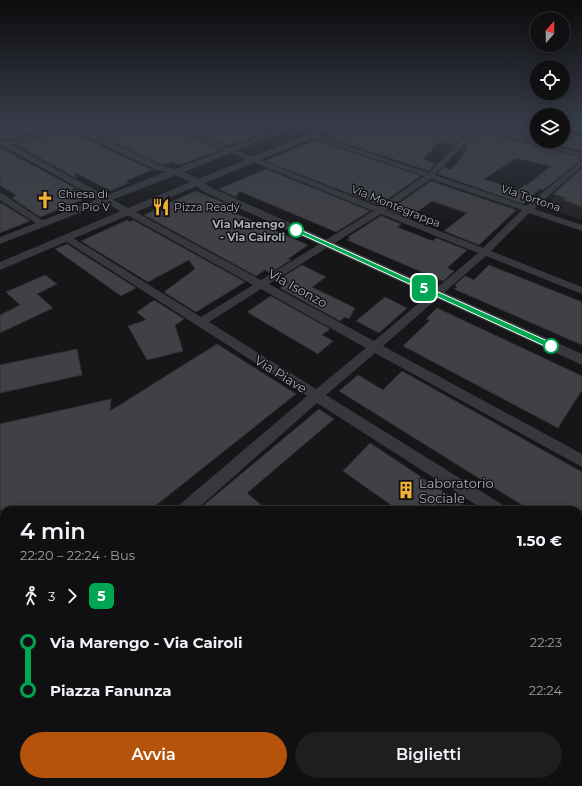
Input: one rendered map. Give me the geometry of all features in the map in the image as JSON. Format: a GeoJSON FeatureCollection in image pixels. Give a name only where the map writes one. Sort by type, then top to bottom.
{"type":"FeatureCollection","features":[{"type":"Feature","properties":{"kind":"street","name":"Via Isonzo"},"geometry":{"type":"LineString","coordinates":[[29,159],[262,284],[582,461]]}},
{"type":"Feature","properties":{"kind":"street"},"geometry":{"type":"LineString","coordinates":[[139,159],[582,360]]}},
{"type":"Feature","properties":{"kind":"street"},"geometry":{"type":"LineString","coordinates":[[0,241],[209,159]]}},
{"type":"Feature","properties":{"kind":"street","name":"Via Montegrappa"},"geometry":{"type":"LineString","coordinates":[[250,159],[582,291]]}},
{"type":"Feature","properties":{"kind":"street"},"geometry":{"type":"LineString","coordinates":[[0,266],[175,192],[198,186],[212,177],[256,159]]}},
{"type":"Feature","properties":{"kind":"street","name":"Via Tortona"},"geometry":{"type":"LineString","coordinates":[[382,159],[582,228]]}},
{"type":"Feature","properties":{"kind":"street"},"geometry":{"type":"LineString","coordinates":[[200,323],[380,211],[431,175],[447,159]]}},
{"type":"Feature","properties":{"kind":"street"},"geometry":{"type":"LineString","coordinates":[[190,506],[316,396],[438,294],[484,253],[528,209],[582,162]]}},
{"type":"Feature","properties":{"kind":"street"},"geometry":{"type":"LineString","coordinates":[[0,196],[42,224]]}},
{"type":"Feature","properties":{"kind":"street","name":"Via Piave"},"geometry":{"type":"LineString","coordinates":[[67,238],[491,506]]}},
{"type":"Feature","properties":{"kind":"shaded area"},"geometry":{"type":"Polygon","coordinates":[[[566,187],[582,191],[582,220],[544,207],[566,187]]]}},
{"type":"Feature","properties":{"kind":"building"},"geometry":{"type":"Polygon","coordinates":[[[0,159],[20,159],[79,190],[82,200],[40,217],[12,198],[17,196],[0,185],[0,159]]]}},
{"type":"Feature","properties":{"kind":"building"},"geometry":{"type":"Polygon","coordinates":[[[41,159],[128,159],[152,170],[125,181],[129,183],[110,191],[75,172],[76,178],[41,159]]]}},
{"type":"Feature","properties":{"kind":"building"},"geometry":{"type":"Polygon","coordinates":[[[149,159],[197,159],[180,165],[172,162],[162,165],[149,159]]]}},
{"type":"Feature","properties":{"kind":"building"},"geometry":{"type":"Polygon","coordinates":[[[271,159],[370,159],[421,176],[379,205],[265,161],[271,159]]]}},
{"type":"Feature","properties":{"kind":"building"},"geometry":{"type":"Polygon","coordinates":[[[392,159],[423,159],[435,164],[429,171],[392,159]]]}},
{"type":"Feature","properties":{"kind":"building"},"geometry":{"type":"Polygon","coordinates":[[[460,159],[515,159],[484,179],[518,190],[527,185],[551,166],[519,159],[582,159],[543,190],[540,189],[523,204],[438,174],[444,167],[451,170],[460,159]]]}},
{"type":"Feature","properties":{"kind":"building"},"geometry":{"type":"Polygon","coordinates":[[[582,168],[582,207],[563,200],[566,198],[553,194],[582,168]]]}},
{"type":"Feature","properties":{"kind":"building"},"geometry":{"type":"Polygon","coordinates":[[[266,169],[370,211],[336,232],[239,191],[236,197],[219,189],[266,169]]]}},
{"type":"Feature","properties":{"kind":"building"},"geometry":{"type":"Polygon","coordinates":[[[431,181],[516,210],[479,245],[444,231],[467,213],[432,201],[409,218],[389,210],[431,181]]]}},
{"type":"Feature","properties":{"kind":"building"},"geometry":{"type":"Polygon","coordinates":[[[195,191],[232,206],[230,211],[308,245],[288,259],[291,260],[270,273],[265,270],[256,276],[144,215],[195,191]]]}},
{"type":"Feature","properties":{"kind":"building"},"geometry":{"type":"Polygon","coordinates":[[[1,203],[30,221],[0,233],[1,203]]]}},
{"type":"Feature","properties":{"kind":"building"},"geometry":{"type":"Polygon","coordinates":[[[381,216],[401,224],[397,227],[433,241],[436,238],[467,250],[447,268],[454,271],[443,281],[347,240],[350,238],[348,237],[381,216]]]}},
{"type":"Feature","properties":{"kind":"building"},"geometry":{"type":"Polygon","coordinates":[[[127,220],[130,222],[133,220],[245,282],[196,312],[164,292],[195,269],[189,260],[148,282],[81,241],[127,220]]]}},
{"type":"Feature","properties":{"kind":"building"},"geometry":{"type":"Polygon","coordinates":[[[67,244],[136,288],[121,296],[55,249],[67,244]]]}},
{"type":"Feature","properties":{"kind":"building"},"geometry":{"type":"Polygon","coordinates":[[[302,265],[326,277],[312,287],[355,308],[349,319],[345,317],[340,321],[280,288],[289,282],[281,278],[302,265]]]}},
{"type":"Feature","properties":{"kind":"building"},"geometry":{"type":"Polygon","coordinates":[[[489,265],[582,302],[582,345],[454,289],[457,287],[455,285],[465,276],[474,280],[489,265]]]}},
{"type":"Feature","properties":{"kind":"building"},"geometry":{"type":"Polygon","coordinates":[[[45,275],[57,284],[37,294],[53,308],[0,333],[0,315],[20,305],[6,292],[45,275]]]}},
{"type":"Feature","properties":{"kind":"building"},"geometry":{"type":"Polygon","coordinates":[[[271,296],[330,329],[322,335],[333,341],[318,354],[247,312],[271,296]]]}},
{"type":"Feature","properties":{"kind":"building"},"geometry":{"type":"Polygon","coordinates":[[[385,297],[407,308],[379,333],[356,321],[385,297]]]}},
{"type":"Feature","properties":{"kind":"building"},"geometry":{"type":"Polygon","coordinates":[[[154,300],[184,319],[175,325],[183,351],[147,360],[128,326],[146,320],[137,312],[154,300]]]}},
{"type":"Feature","properties":{"kind":"building"},"geometry":{"type":"Polygon","coordinates":[[[437,308],[582,376],[582,390],[558,428],[403,346],[430,320],[426,319],[437,308]]]}},
{"type":"Feature","properties":{"kind":"building"},"geometry":{"type":"Polygon","coordinates":[[[217,344],[296,394],[155,506],[0,506],[0,424],[111,399],[110,411],[217,344]]]}},
{"type":"Feature","properties":{"kind":"building"},"geometry":{"type":"Polygon","coordinates":[[[77,349],[82,375],[0,393],[0,365],[77,349]]]}},
{"type":"Feature","properties":{"kind":"building"},"geometry":{"type":"Polygon","coordinates":[[[402,371],[582,472],[582,506],[524,506],[339,391],[358,375],[383,390],[402,371]]]}},
{"type":"Feature","properties":{"kind":"building"},"geometry":{"type":"Polygon","coordinates":[[[319,409],[334,419],[247,493],[262,506],[203,506],[319,409]]]}},
{"type":"Feature","properties":{"kind":"building","name":"Laboratorio Sociale"},"geometry":{"type":"Polygon","coordinates":[[[370,443],[465,506],[392,506],[343,471],[370,443]]]}},
{"type":"Feature","properties":{"kind":"bus line","name":"5"},"geometry":{"type":"LineString","coordinates":[[296,230],[551,346]]}},
{"type":"Feature","properties":{"kind":"place","name":"Chiesa di San Pio V"},"geometry":{"type":"Point","coordinates":[45,200]}},
{"type":"Feature","properties":{"kind":"place","name":"Pizza Ready"},"geometry":{"type":"Point","coordinates":[161,207]}},
{"type":"Feature","properties":{"kind":"place","name":"Via Marengo - Via Cairoli"},"geometry":{"type":"Point","coordinates":[296,230]}},
{"type":"Feature","properties":{"kind":"place","name":"Laboratorio Sociale"},"geometry":{"type":"Point","coordinates":[406,490]}}]}
